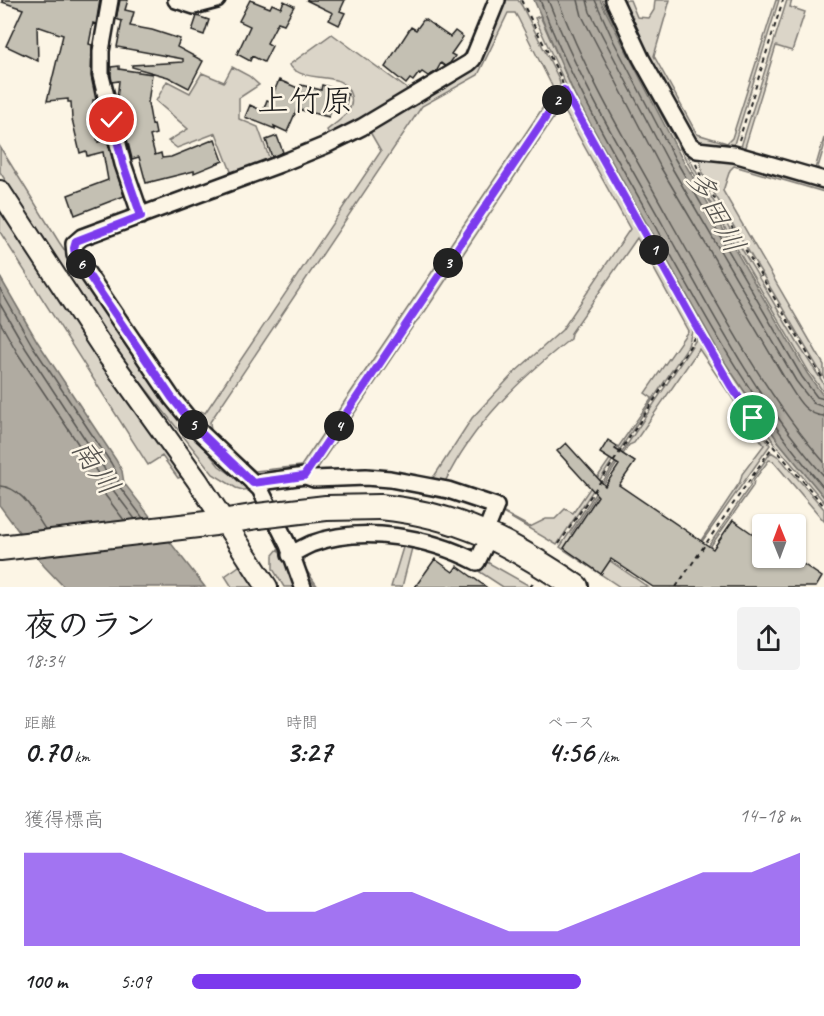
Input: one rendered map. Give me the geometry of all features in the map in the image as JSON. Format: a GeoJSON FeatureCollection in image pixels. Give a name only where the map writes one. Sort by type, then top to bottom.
{"type":"FeatureCollection","features":[{"type":"Feature","properties":{"kind":"main road"},"geometry":{"type":"LineString","coordinates":[[0,548],[326,508],[380,507],[428,514],[488,534],[528,555],[576,587]]}},
{"type":"Feature","properties":{"kind":"street"},"geometry":{"type":"LineString","coordinates":[[110,0],[101,51],[101,75],[123,164],[141,216]]}},
{"type":"Feature","properties":{"kind":"street"},"geometry":{"type":"LineString","coordinates":[[176,0],[194,6],[217,0]]}},
{"type":"Feature","properties":{"kind":"street"},"geometry":{"type":"LineString","coordinates":[[303,587],[288,545],[260,489],[197,429],[172,398],[75,255],[76,241],[280,164],[362,127],[463,68],[473,58],[497,0]]}},
{"type":"Feature","properties":{"kind":"street"},"geometry":{"type":"LineString","coordinates":[[614,0],[642,58],[689,144],[697,150],[734,154],[824,180]]}},
{"type":"Feature","properties":{"kind":"street"},"geometry":{"type":"LineString","coordinates":[[0,191],[106,353],[220,522],[267,587]]}},
{"type":"Feature","properties":{"kind":"street"},"geometry":{"type":"LineString","coordinates":[[253,483],[304,476],[314,479],[355,477],[390,479],[431,486],[496,506],[477,562],[427,543],[365,536],[345,536],[310,544],[290,555]]}},
{"type":"Feature","properties":{"kind":"path"},"geometry":{"type":"LineString","coordinates":[[521,0],[561,78],[564,90],[731,386],[773,446],[824,506]]}},
{"type":"Feature","properties":{"kind":"path"},"geometry":{"type":"LineString","coordinates":[[734,154],[783,0]]}},
{"type":"Feature","properties":{"kind":"path"},"geometry":{"type":"LineString","coordinates":[[304,476],[564,90]]}},
{"type":"Feature","properties":{"kind":"path"},"geometry":{"type":"LineString","coordinates":[[689,144],[700,174],[824,381]]}},
{"type":"Feature","properties":{"kind":"path"},"geometry":{"type":"LineString","coordinates":[[559,544],[690,346],[698,329]]}},
{"type":"Feature","properties":{"kind":"path"},"geometry":{"type":"LineString","coordinates":[[676,587],[773,446]]}},
{"type":"Feature","properties":{"kind":"shaded area"},"geometry":{"type":"Polygon","coordinates":[[[502,0],[518,0],[522,6],[559,79],[561,89],[558,95],[308,467],[302,471],[254,476],[201,426],[176,396],[77,248],[81,242],[282,168],[363,131],[471,66],[502,0]],[[508,13],[478,75],[422,106],[210,422],[211,431],[255,471],[301,466],[548,100],[552,86],[515,13],[508,13]],[[370,132],[351,143],[295,167],[83,245],[81,250],[177,394],[195,415],[201,411],[205,413],[381,151],[370,132]]]}},
{"type":"Feature","properties":{"kind":"shaded area"},"geometry":{"type":"Polygon","coordinates":[[[602,0],[607,0],[698,175],[824,384],[824,393],[809,372],[702,188],[602,0]]]}},
{"type":"Feature","properties":{"kind":"shaded area"},"geometry":{"type":"Polygon","coordinates":[[[622,0],[630,0],[637,17],[649,18],[654,10],[655,0],[670,0],[654,56],[697,134],[727,143],[732,138],[776,0],[779,0],[734,144],[728,150],[699,144],[692,138],[647,56],[622,0]]]}},
{"type":"Feature","properties":{"kind":"shaded area"},"geometry":{"type":"Polygon","coordinates":[[[787,0],[792,0],[790,7],[805,12],[792,51],[776,46],[745,147],[748,150],[815,169],[824,138],[824,147],[816,174],[740,150],[787,0]]]}},
{"type":"Feature","properties":{"kind":"shaded area"},"geometry":{"type":"Polygon","coordinates":[[[540,16],[576,98],[724,361],[778,441],[824,497],[824,502],[775,444],[733,385],[572,98],[535,18],[540,16]]]}},
{"type":"Feature","properties":{"kind":"shaded area"},"geometry":{"type":"Polygon","coordinates":[[[332,34],[410,91],[329,135],[327,130],[346,115],[351,105],[352,99],[346,86],[334,79],[303,74],[295,71],[289,65],[332,34]]]}},
{"type":"Feature","properties":{"kind":"shaded area"},"geometry":{"type":"Polygon","coordinates":[[[232,67],[249,76],[259,85],[239,98],[239,119],[258,127],[270,160],[232,174],[216,133],[177,148],[168,141],[188,129],[156,101],[167,81],[190,93],[202,73],[224,82],[232,67]]]}},
{"type":"Feature","properties":{"kind":"shaded area"},"geometry":{"type":"Polygon","coordinates":[[[561,98],[567,100],[693,327],[688,346],[557,545],[501,512],[501,505],[313,474],[313,470],[561,98]],[[560,108],[317,469],[319,472],[430,480],[472,418],[514,373],[562,330],[630,229],[563,108],[560,108]],[[637,238],[571,333],[570,339],[533,370],[499,404],[469,441],[445,482],[502,504],[502,512],[530,527],[546,519],[555,519],[565,509],[573,513],[652,398],[645,393],[688,331],[637,238]]]}},
{"type":"Feature","properties":{"kind":"shaded area"},"geometry":{"type":"Polygon","coordinates":[[[0,147],[59,242],[167,400],[219,466],[252,489],[236,488],[213,474],[110,343],[0,172],[0,147]]]}},
{"type":"Feature","properties":{"kind":"shaded area"},"geometry":{"type":"Polygon","coordinates":[[[700,156],[730,158],[824,185],[824,192],[734,166],[730,170],[723,191],[824,365],[824,378],[702,173],[700,156]]]}},
{"type":"Feature","properties":{"kind":"shaded area"},"geometry":{"type":"Polygon","coordinates":[[[0,202],[184,476],[178,478],[162,456],[148,465],[0,232],[0,202]]]}},
{"type":"Feature","properties":{"kind":"shaded area"},"geometry":{"type":"Polygon","coordinates":[[[699,335],[729,387],[770,445],[670,587],[740,482],[742,474],[764,445],[699,349],[634,443],[629,445],[571,534],[648,587],[620,587],[560,547],[699,335]]]}},
{"type":"Feature","properties":{"kind":"shaded area"},"geometry":{"type":"Polygon","coordinates":[[[771,452],[779,457],[824,509],[824,521],[773,461],[769,460],[754,480],[753,486],[680,587],[750,486],[771,452]]]}},
{"type":"Feature","properties":{"kind":"shaded area"},"geometry":{"type":"Polygon","coordinates":[[[353,538],[413,544],[402,587],[391,587],[404,544],[363,540],[337,542],[353,538]]]}},
{"type":"Feature","properties":{"kind":"shaded area"},"geometry":{"type":"Polygon","coordinates":[[[327,544],[309,554],[302,564],[318,587],[316,587],[298,562],[312,548],[327,544]]]}},
{"type":"Feature","properties":{"kind":"shaded area"},"geometry":{"type":"Polygon","coordinates":[[[278,549],[298,587],[284,587],[273,569],[273,555],[278,549]]]}},
{"type":"Feature","properties":{"kind":"shaded area"},"geometry":{"type":"Polygon","coordinates":[[[487,562],[528,585],[527,587],[503,587],[480,572],[487,562]]]}},
{"type":"Feature","properties":{"kind":"shaded area"},"geometry":{"type":"Polygon","coordinates":[[[242,564],[257,587],[232,587],[225,576],[242,564]]]}},
{"type":"Feature","properties":{"kind":"water"},"geometry":{"type":"Polygon","coordinates":[[[534,0],[600,0],[681,157],[807,373],[824,397],[824,497],[778,441],[724,361],[576,98],[534,0]]]}},
{"type":"Feature","properties":{"kind":"water","name":"南川"},"geometry":{"type":"Polygon","coordinates":[[[0,277],[37,341],[116,460],[122,471],[124,483],[205,587],[64,587],[44,566],[0,506],[0,277]]]}},
{"type":"Feature","properties":{"kind":"building"},"geometry":{"type":"Polygon","coordinates":[[[2,0],[100,0],[96,24],[93,23],[89,44],[92,45],[91,76],[96,100],[93,100],[93,112],[91,112],[98,142],[107,140],[124,196],[75,215],[68,195],[108,180],[103,152],[87,156],[86,151],[80,153],[72,119],[71,102],[68,102],[68,99],[47,101],[63,35],[37,26],[38,61],[6,46],[23,9],[2,2],[2,0]]]}},
{"type":"Feature","properties":{"kind":"building"},"geometry":{"type":"Polygon","coordinates":[[[120,0],[128,0],[125,10],[134,12],[130,26],[180,39],[177,47],[203,61],[189,88],[168,77],[132,67],[132,65],[183,62],[183,59],[117,47],[122,21],[116,19],[120,0]]]}},
{"type":"Feature","properties":{"kind":"building"},"geometry":{"type":"Polygon","coordinates":[[[250,0],[270,8],[272,4],[281,8],[284,1],[294,6],[284,24],[278,22],[267,43],[272,46],[264,62],[252,56],[250,61],[237,54],[250,26],[239,21],[250,0]]]}},
{"type":"Feature","properties":{"kind":"building"},"geometry":{"type":"Polygon","coordinates":[[[306,0],[345,0],[340,11],[345,13],[339,25],[329,20],[333,13],[306,0]]]}},
{"type":"Feature","properties":{"kind":"building"},"geometry":{"type":"Polygon","coordinates":[[[197,16],[209,20],[204,35],[192,31],[197,16]]]}},
{"type":"Feature","properties":{"kind":"building"},"geometry":{"type":"Polygon","coordinates":[[[424,19],[450,37],[455,31],[463,37],[451,54],[455,56],[450,63],[445,66],[441,63],[436,72],[428,76],[422,72],[419,73],[413,81],[410,79],[406,84],[385,67],[411,27],[416,30],[424,19]]]}},
{"type":"Feature","properties":{"kind":"building"},"geometry":{"type":"Polygon","coordinates":[[[119,66],[119,69],[152,74],[148,103],[156,134],[150,136],[155,155],[161,153],[162,158],[171,157],[215,139],[223,161],[194,173],[194,171],[146,183],[139,157],[132,159],[117,99],[119,81],[112,82],[111,67],[119,66]]]}},
{"type":"Feature","properties":{"kind":"building"},"geometry":{"type":"Polygon","coordinates":[[[279,80],[300,89],[301,85],[321,90],[322,85],[336,89],[335,92],[348,94],[346,104],[333,102],[329,117],[297,109],[287,132],[245,117],[250,105],[263,111],[279,80]]]}},
{"type":"Feature","properties":{"kind":"building"},"geometry":{"type":"Polygon","coordinates":[[[277,136],[283,152],[272,157],[266,140],[277,136]]]}},
{"type":"Feature","properties":{"kind":"building"},"geometry":{"type":"Polygon","coordinates":[[[608,440],[617,446],[615,449],[635,462],[619,485],[713,549],[733,520],[752,533],[752,568],[806,568],[806,566],[822,577],[816,587],[653,587],[611,559],[601,574],[564,548],[598,496],[557,451],[566,443],[605,486],[619,465],[600,453],[608,440]]]}},
{"type":"Feature","properties":{"kind":"building"},"geometry":{"type":"Polygon","coordinates":[[[435,559],[453,572],[457,566],[486,587],[415,587],[435,559]]]}},
{"type":"Feature","properties":{"kind":"district","name":"上竹原"},"geometry":{"type":"Point","coordinates":[305,100]}},
{"type":"Feature","properties":{"kind":"route"},"geometry":{"type":"LineString","coordinates":[[112,120],[123,164],[141,216],[82,237],[74,244],[75,255],[172,398],[197,429],[253,483],[304,476],[564,90],[698,329],[731,386],[753,418]]}},
{"type":"Feature","properties":{"kind":"water label","name":"多田川"},"geometry":{"type":"Point","coordinates":[716,211]}}]}
